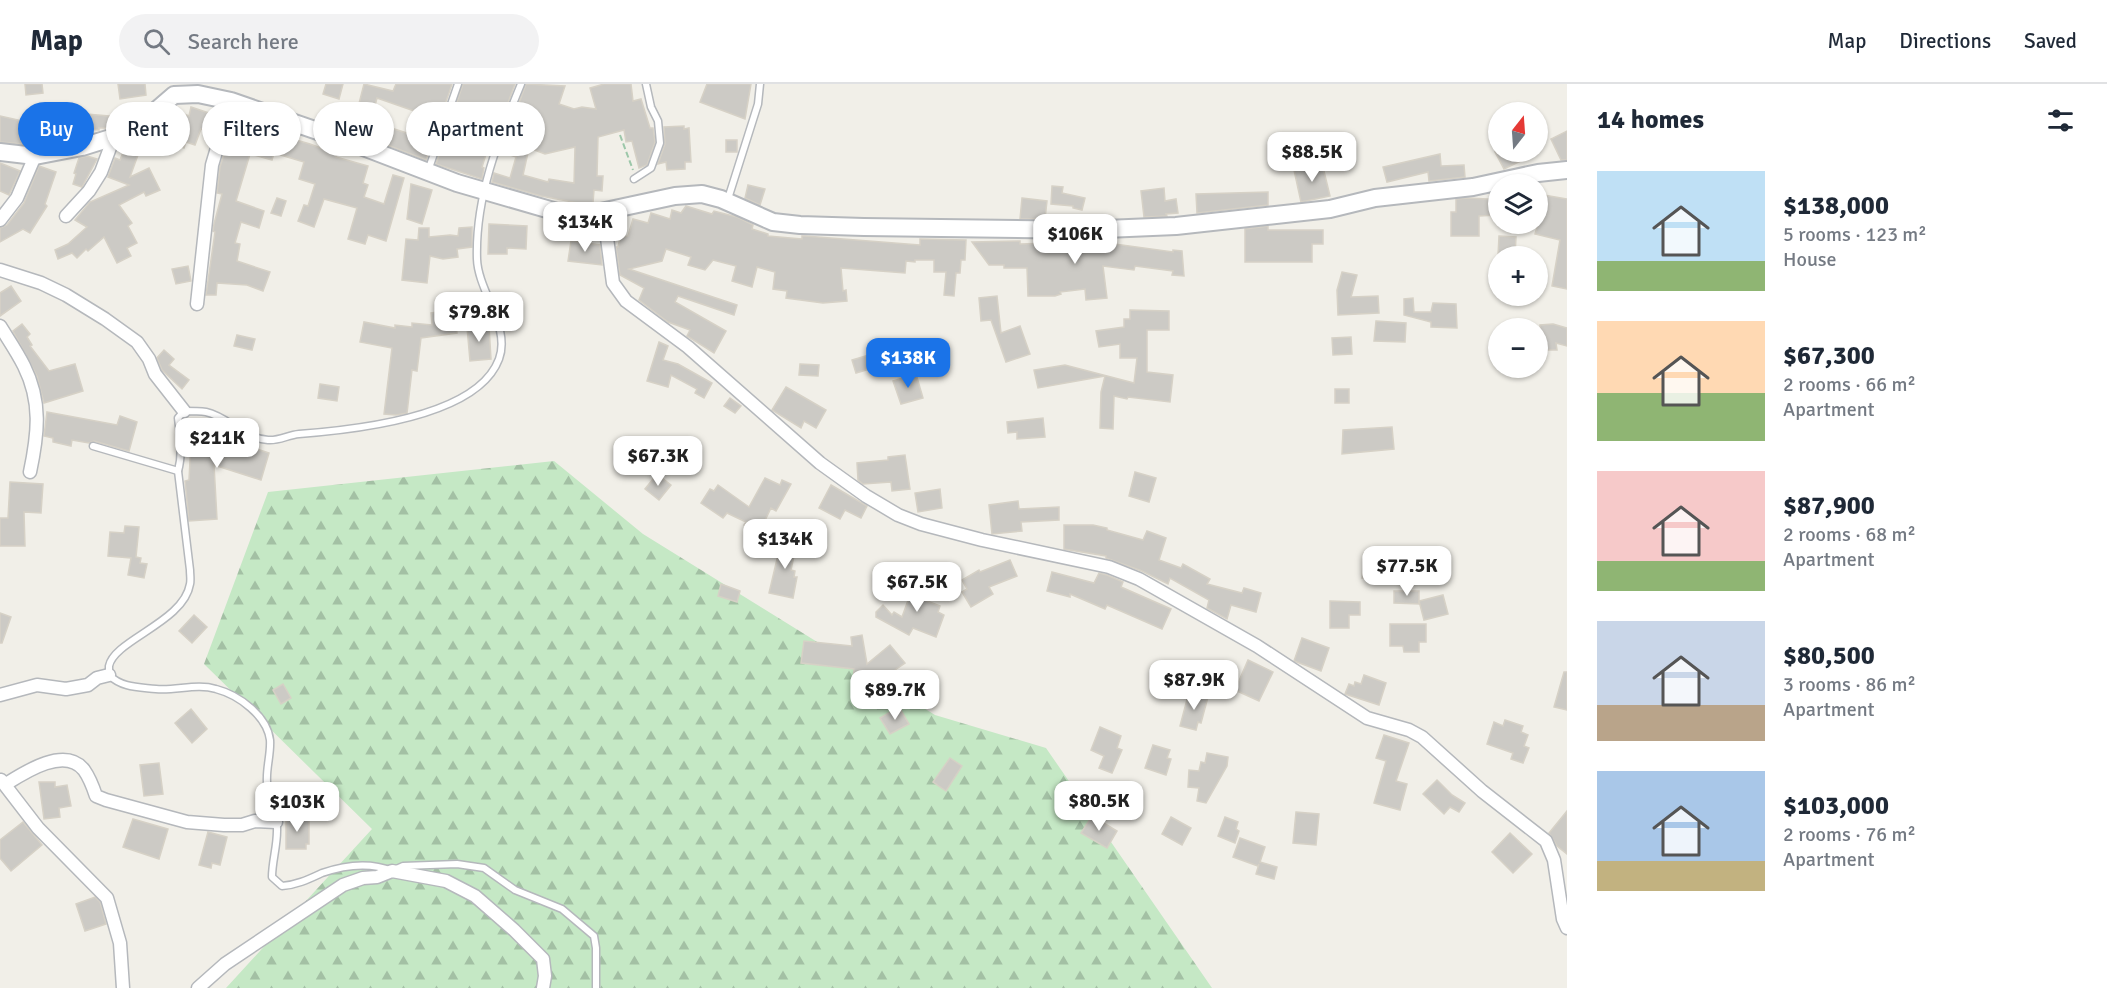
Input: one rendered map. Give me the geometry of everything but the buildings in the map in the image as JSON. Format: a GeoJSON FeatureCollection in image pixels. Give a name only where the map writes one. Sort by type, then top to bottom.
{"type":"FeatureCollection","features":[{"type":"Feature","properties":{"kind":"street"},"geometry":{"type":"LineString","coordinates":[[162,102],[174,90],[231,101],[358,145],[457,183],[564,214],[596,213],[675,196],[702,194],[727,202],[772,222],[800,225],[1082,230],[1140,228],[1219,223],[1330,209],[1375,198],[1473,187],[1538,173],[1567,170]]}},
{"type":"Feature","properties":{"kind":"street"},"geometry":{"type":"LineString","coordinates":[[196,304],[212,165],[231,101]]}},
{"type":"Feature","properties":{"kind":"street"},"geometry":{"type":"LineString","coordinates":[[0,152],[18,154]]}},
{"type":"Feature","properties":{"kind":"street"},"geometry":{"type":"LineString","coordinates":[[0,220],[17,198],[35,156]]}},
{"type":"Feature","properties":{"kind":"street"},"geometry":{"type":"LineString","coordinates":[[66,216],[89,190],[101,172],[107,156]]}},
{"type":"Feature","properties":{"kind":"street"},"geometry":{"type":"LineString","coordinates":[[596,213],[607,238],[613,283],[626,301],[688,347],[820,463],[882,506],[921,524],[982,540],[1109,567],[1139,579],[1257,646],[1367,718],[1409,730],[1422,737],[1482,791],[1546,841],[1554,860],[1563,919],[1567,928]]}},
{"type":"Feature","properties":{"kind":"street"},"geometry":{"type":"LineString","coordinates":[[0,270],[41,283],[66,295],[105,318],[137,342],[149,358],[155,374],[184,411]]}},
{"type":"Feature","properties":{"kind":"street"},"geometry":{"type":"LineString","coordinates":[[0,326],[24,366],[36,399],[37,439],[30,472]]}},
{"type":"Feature","properties":{"kind":"street"},"geometry":{"type":"LineString","coordinates":[[0,695],[37,685],[66,689],[88,685],[97,678],[109,675]]}},
{"type":"Feature","properties":{"kind":"street"},"geometry":{"type":"LineString","coordinates":[[123,988],[120,943],[108,898],[38,828],[3,782],[53,762],[73,761],[83,769],[96,796],[106,800],[187,822],[242,825],[255,821],[276,822]]}},
{"type":"Feature","properties":{"kind":"street"},"geometry":{"type":"LineString","coordinates":[[198,988],[225,964],[343,885],[392,871],[446,881],[475,896],[543,959],[545,976],[543,988]]}},
{"type":"Feature","properties":{"kind":"lane"},"geometry":{"type":"LineString","coordinates":[[428,171],[458,84]]}},
{"type":"Feature","properties":{"kind":"lane"},"geometry":{"type":"LineString","coordinates":[[521,84],[485,183],[479,212],[477,261],[480,281],[497,315],[502,347],[493,369],[472,389],[456,400],[409,418],[335,431],[296,434],[279,440],[252,437],[206,412],[184,411],[178,418],[182,445],[178,471],[190,586],[177,609],[121,649],[109,664],[109,675],[117,683],[162,690],[215,688],[230,695],[260,717],[267,727],[270,742],[266,779],[277,831],[272,877],[282,885],[293,885],[326,872],[357,865],[379,865],[392,871],[403,866],[456,864],[484,868],[515,890],[562,909],[594,936],[596,988]]}},
{"type":"Feature","properties":{"kind":"lane"},"geometry":{"type":"LineString","coordinates":[[634,178],[651,168],[660,143],[658,121],[651,107],[646,84]]}},
{"type":"Feature","properties":{"kind":"lane"},"geometry":{"type":"LineString","coordinates":[[727,202],[758,104],[760,84]]}},
{"type":"Feature","properties":{"kind":"lane"},"geometry":{"type":"LineString","coordinates":[[93,446],[178,471]]}},
{"type":"Feature","properties":{"kind":"path"},"geometry":{"type":"LineString","coordinates":[[620,135],[632,165],[634,178]]}},
{"type":"Feature","properties":{"kind":"green space"},"geometry":{"type":"Polygon","coordinates":[[[554,461],[643,534],[935,715],[1046,748],[1212,988],[226,988],[372,829],[204,664],[268,492],[554,461]]]}}]}
